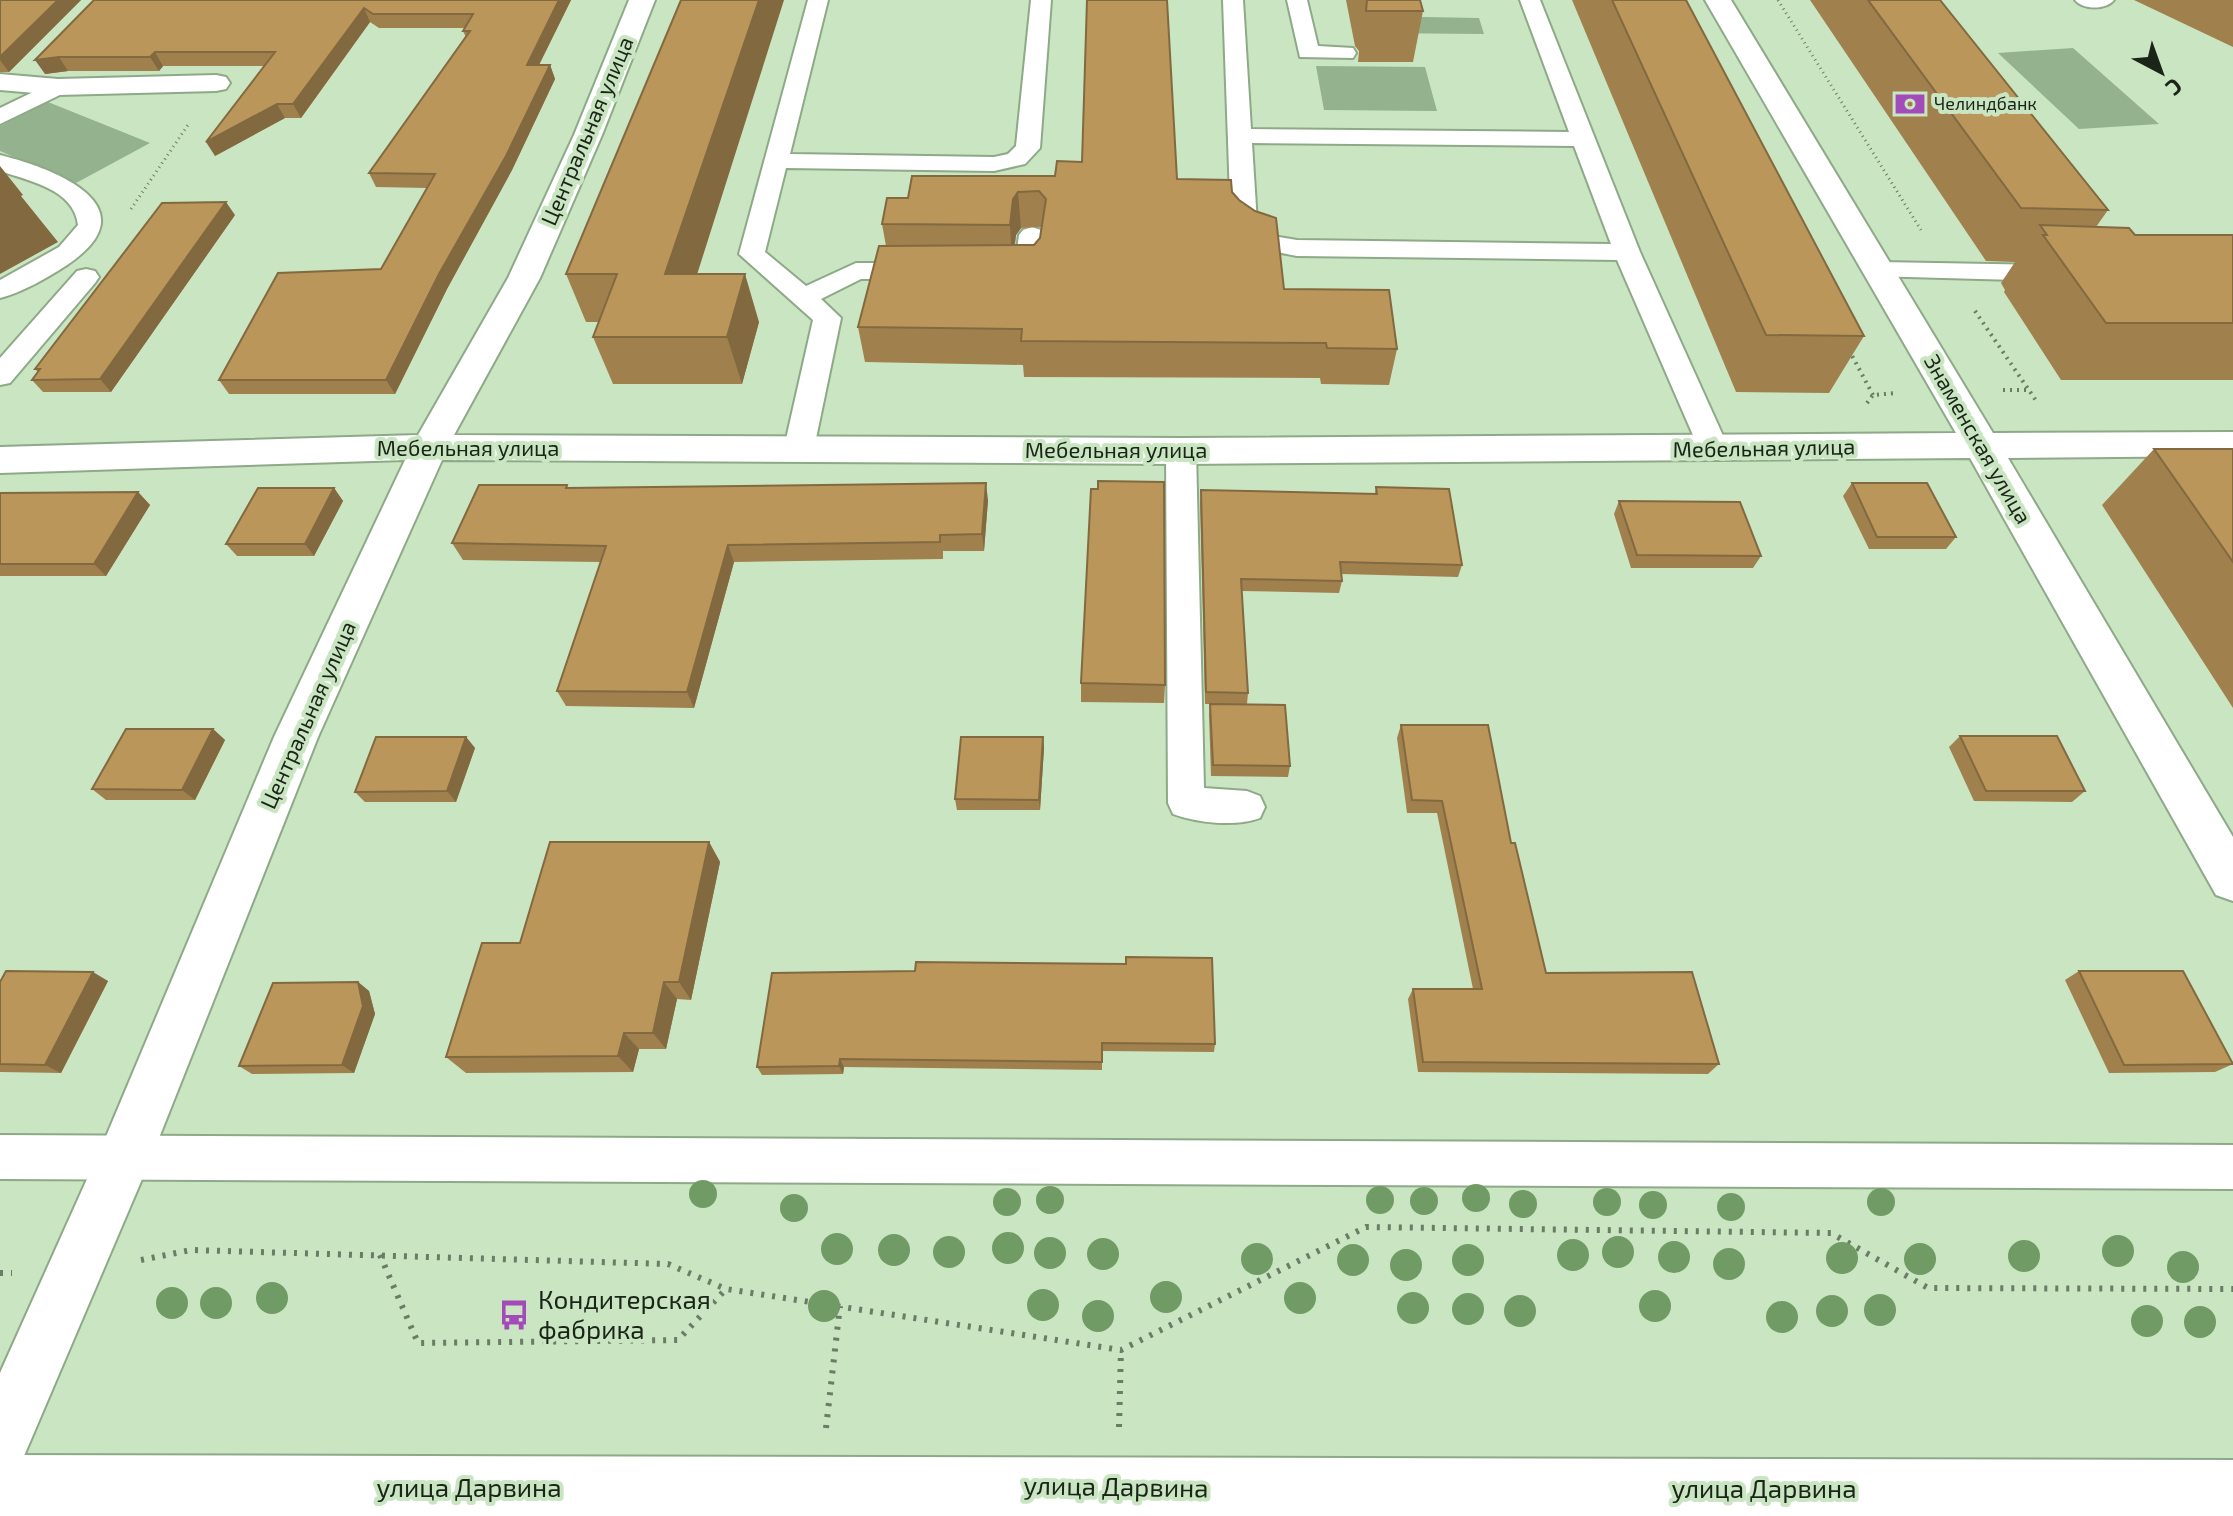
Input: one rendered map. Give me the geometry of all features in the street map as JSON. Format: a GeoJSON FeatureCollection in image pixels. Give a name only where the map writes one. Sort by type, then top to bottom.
{"type":"FeatureCollection","features":[{"type":"Feature","properties":{"kind":"street","name":"Центральная улица"},"geometry":{"type":"LineString","coordinates":[[0,1442],[124,1158],[296,737],[429,447],[524,278],[588,135],[642,0]]}},
{"type":"Feature","properties":{"kind":"street","name":"Знаменская улица"},"geometry":{"type":"LineString","coordinates":[[1718,0],[1880,270],[2233,880]]}},
{"type":"Feature","properties":{"kind":"street"},"geometry":{"type":"LineString","coordinates":[[10,82],[39,61]]}},
{"type":"Feature","properties":{"kind":"street"},"geometry":{"type":"LineString","coordinates":[[10,82],[58,87],[216,83]]}},
{"type":"Feature","properties":{"kind":"street","name":"Мебельная улица"},"geometry":{"type":"LineString","coordinates":[[0,460],[429,447],[1181,451],[1714,449],[1980,444],[2229,449]]}},
{"type":"Feature","properties":{"kind":"street","name":"улица Дарвина"},"geometry":{"type":"LineString","coordinates":[[0,1486],[819,1487],[976,1501],[2233,1491]]}},
{"type":"Feature","properties":{"kind":"lane"},"geometry":{"type":"LineString","coordinates":[[799,448],[827,318],[752,254],[818,0]]}},
{"type":"Feature","properties":{"kind":"lane"},"geometry":{"type":"LineString","coordinates":[[776,161],[994,164],[1016,159],[1028,148],[1041,0]]}},
{"type":"Feature","properties":{"kind":"lane"},"geometry":{"type":"LineString","coordinates":[[1233,0],[1244,226],[1265,242],[1297,248],[1627,252]]}},
{"type":"Feature","properties":{"kind":"lane"},"geometry":{"type":"LineString","coordinates":[[1297,0],[1308,52],[1345,53]]}},
{"type":"Feature","properties":{"kind":"lane"},"geometry":{"type":"LineString","coordinates":[[1530,0],[1627,252],[1714,449]]}},
{"type":"Feature","properties":{"kind":"lane"},"geometry":{"type":"LineString","coordinates":[[2085,0],[2104,0]]}},
{"type":"Feature","properties":{"kind":"lane"},"geometry":{"type":"LineString","coordinates":[[0,117],[58,87]]}},
{"type":"Feature","properties":{"kind":"lane"},"geometry":{"type":"LineString","coordinates":[[1238,136],[1582,139]]}},
{"type":"Feature","properties":{"kind":"lane"},"geometry":{"type":"LineString","coordinates":[[0,162],[74,194],[87,208],[91,225],[87,237],[71,251],[0,290]]}},
{"type":"Feature","properties":{"kind":"lane"},"geometry":{"type":"LineString","coordinates":[[980,272],[1027,272],[1032,235]]}},
{"type":"Feature","properties":{"kind":"lane"},"geometry":{"type":"LineString","coordinates":[[1880,270],[2081,274]]}},
{"type":"Feature","properties":{"kind":"lane"},"geometry":{"type":"LineString","coordinates":[[803,298],[856,271],[949,271]]}},
{"type":"Feature","properties":{"kind":"lane"},"geometry":{"type":"LineString","coordinates":[[0,376],[86,277]]}},
{"type":"Feature","properties":{"kind":"lane"},"geometry":{"type":"LineString","coordinates":[[1181,451],[1186,803],[1247,807]]}},
{"type":"Feature","properties":{"kind":"lane"},"geometry":{"type":"LineString","coordinates":[[0,1157],[2233,1167]]}},
{"type":"Feature","properties":{"kind":"path"},"geometry":{"type":"LineString","coordinates":[[86,277],[216,83]]}},
{"type":"Feature","properties":{"kind":"path"},"geometry":{"type":"LineString","coordinates":[[1844,341],[1873,395]]}},
{"type":"Feature","properties":{"kind":"path"},"geometry":{"type":"LineString","coordinates":[[0,1273],[74,1274],[191,1250],[668,1264],[726,1289],[1121,1350],[1366,1227],[1831,1233],[1928,1288],[2233,1289]]}},
{"type":"Feature","properties":{"kind":"path"},"geometry":{"type":"LineString","coordinates":[[380,1255],[418,1343],[678,1340],[726,1289]]}},
{"type":"Feature","properties":{"kind":"path"},"geometry":{"type":"LineString","coordinates":[[819,1487],[840,1306]]}},
{"type":"Feature","properties":{"kind":"green space"},"geometry":{"type":"Polygon","coordinates":[[[1368,16],[1479,18],[1484,34],[1372,33],[1368,16]]]}},
{"type":"Feature","properties":{"kind":"green space"},"geometry":{"type":"Polygon","coordinates":[[[2073,48],[2159,124],[2079,129],[1998,53],[2073,48]]]}},
{"type":"Feature","properties":{"kind":"green space"},"geometry":{"type":"Polygon","coordinates":[[[1316,66],[1425,67],[1437,111],[1324,110],[1316,66]]]}},
{"type":"Feature","properties":{"kind":"green space"},"geometry":{"type":"Polygon","coordinates":[[[48,102],[150,143],[76,183],[0,151],[0,126],[48,102]]]}},
{"type":"Feature","properties":{"kind":"building"},"geometry":{"type":"Polygon","coordinates":[[[0,0],[58,0],[0,57],[0,0]]]}},
{"type":"Feature","properties":{"kind":"building"},"geometry":{"type":"Polygon","coordinates":[[[94,0],[559,0],[527,65],[550,65],[506,156],[439,274],[386,380],[219,380],[278,273],[381,269],[435,174],[369,173],[470,31],[463,31],[473,14],[373,14],[364,8],[293,104],[277,104],[206,142],[275,52],[155,52],[150,57],[35,60],[94,0]]]}},
{"type":"Feature","properties":{"kind":"building"},"geometry":{"type":"Polygon","coordinates":[[[681,0],[759,0],[665,274],[745,274],[727,337],[593,337],[617,274],[566,274],[681,0]]]}},
{"type":"Feature","properties":{"kind":"building"},"geometry":{"type":"Polygon","coordinates":[[[1087,0],[1167,0],[1177,179],[1231,180],[1232,192],[1239,200],[1255,211],[1276,218],[1284,289],[1389,290],[1397,349],[1327,348],[1326,343],[1021,341],[1022,329],[858,327],[879,246],[1034,245],[1040,238],[1046,199],[1039,191],[1018,192],[1013,199],[1010,225],[882,224],[887,198],[908,198],[912,176],[1055,176],[1057,161],[1082,162],[1087,0]]]}},
{"type":"Feature","properties":{"kind":"building"},"geometry":{"type":"Polygon","coordinates":[[[1367,0],[1420,0],[1423,11],[1366,11],[1367,0]]]}},
{"type":"Feature","properties":{"kind":"building"},"geometry":{"type":"Polygon","coordinates":[[[1612,0],[1686,0],[1864,336],[1766,335],[1612,0]]]}},
{"type":"Feature","properties":{"kind":"building"},"geometry":{"type":"Polygon","coordinates":[[[1868,0],[1940,0],[2108,210],[2021,208],[1868,0]]]}},
{"type":"Feature","properties":{"kind":"building"},"geometry":{"type":"Polygon","coordinates":[[[226,202],[100,379],[32,380],[40,369],[35,369],[162,203],[226,202]]]}},
{"type":"Feature","properties":{"kind":"building"},"geometry":{"type":"Polygon","coordinates":[[[2040,225],[2129,228],[2135,235],[2233,235],[2233,323],[2106,323],[2043,235],[2047,235],[2040,225]]]}},
{"type":"Feature","properties":{"kind":"building"},"geometry":{"type":"Polygon","coordinates":[[[2154,449],[2233,449],[2233,562],[2154,449]]]}},
{"type":"Feature","properties":{"kind":"building"},"geometry":{"type":"Polygon","coordinates":[[[1098,481],[1164,482],[1165,685],[1081,683],[1091,489],[1098,489],[1098,481]]]}},
{"type":"Feature","properties":{"kind":"building"},"geometry":{"type":"Polygon","coordinates":[[[986,483],[982,534],[940,535],[940,542],[728,545],[687,692],[557,691],[606,546],[452,543],[479,485],[567,485],[566,488],[986,483]]]}},
{"type":"Feature","properties":{"kind":"building"},"geometry":{"type":"Polygon","coordinates":[[[1852,483],[1927,483],[1956,537],[1877,537],[1852,483]]]}},
{"type":"Feature","properties":{"kind":"building"},"geometry":{"type":"Polygon","coordinates":[[[1376,487],[1449,489],[1462,565],[1340,562],[1342,581],[1241,579],[1248,693],[1206,692],[1201,490],[1377,494],[1376,487]]]}},
{"type":"Feature","properties":{"kind":"building"},"geometry":{"type":"Polygon","coordinates":[[[258,488],[334,488],[305,544],[226,544],[258,488]]]}},
{"type":"Feature","properties":{"kind":"building"},"geometry":{"type":"Polygon","coordinates":[[[138,492],[94,564],[0,564],[0,493],[138,492]]]}},
{"type":"Feature","properties":{"kind":"building"},"geometry":{"type":"Polygon","coordinates":[[[1619,501],[1740,502],[1761,556],[1637,555],[1619,501]]]}},
{"type":"Feature","properties":{"kind":"building"},"geometry":{"type":"Polygon","coordinates":[[[1210,704],[1285,705],[1290,766],[1213,765],[1210,704]]]}},
{"type":"Feature","properties":{"kind":"building"},"geometry":{"type":"Polygon","coordinates":[[[1401,725],[1488,725],[1511,843],[1515,843],[1546,973],[1692,972],[1719,1064],[1423,1062],[1413,989],[1482,989],[1442,801],[1412,800],[1401,725]]]}},
{"type":"Feature","properties":{"kind":"building"},"geometry":{"type":"Polygon","coordinates":[[[126,729],[213,729],[182,790],[92,789],[126,729]]]}},
{"type":"Feature","properties":{"kind":"building"},"geometry":{"type":"Polygon","coordinates":[[[1960,736],[2057,736],[2085,791],[1986,791],[1960,736]]]}},
{"type":"Feature","properties":{"kind":"building"},"geometry":{"type":"Polygon","coordinates":[[[376,737],[466,737],[447,791],[355,792],[376,737]]]}},
{"type":"Feature","properties":{"kind":"building"},"geometry":{"type":"Polygon","coordinates":[[[961,737],[1043,737],[1039,800],[955,799],[961,737]]]}},
{"type":"Feature","properties":{"kind":"building"},"geometry":{"type":"Polygon","coordinates":[[[550,842],[709,842],[679,982],[664,982],[653,1033],[624,1033],[618,1056],[446,1057],[482,943],[520,943],[550,842]]]}},
{"type":"Feature","properties":{"kind":"building"},"geometry":{"type":"Polygon","coordinates":[[[1126,957],[1212,958],[1215,1044],[1102,1043],[1102,1062],[840,1059],[839,1066],[757,1067],[772,973],[915,971],[916,962],[1126,964],[1126,957]]]}},
{"type":"Feature","properties":{"kind":"building"},"geometry":{"type":"Polygon","coordinates":[[[6,971],[93,972],[45,1065],[0,1064],[0,982],[6,971]]]}},
{"type":"Feature","properties":{"kind":"building"},"geometry":{"type":"Polygon","coordinates":[[[2079,971],[2183,971],[2233,1064],[2124,1065],[2079,971]]]}},
{"type":"Feature","properties":{"kind":"building"},"geometry":{"type":"Polygon","coordinates":[[[358,982],[363,1006],[342,1065],[239,1066],[273,983],[358,982]]]}},
{"type":"Feature","properties":{"kind":"place","name":"Челиндбанк"},"geometry":{"type":"Point","coordinates":[1910,104]}},
{"type":"Feature","properties":{"kind":"place","name":"Кондитерская фабрика"},"geometry":{"type":"Point","coordinates":[514,1315]}}]}
